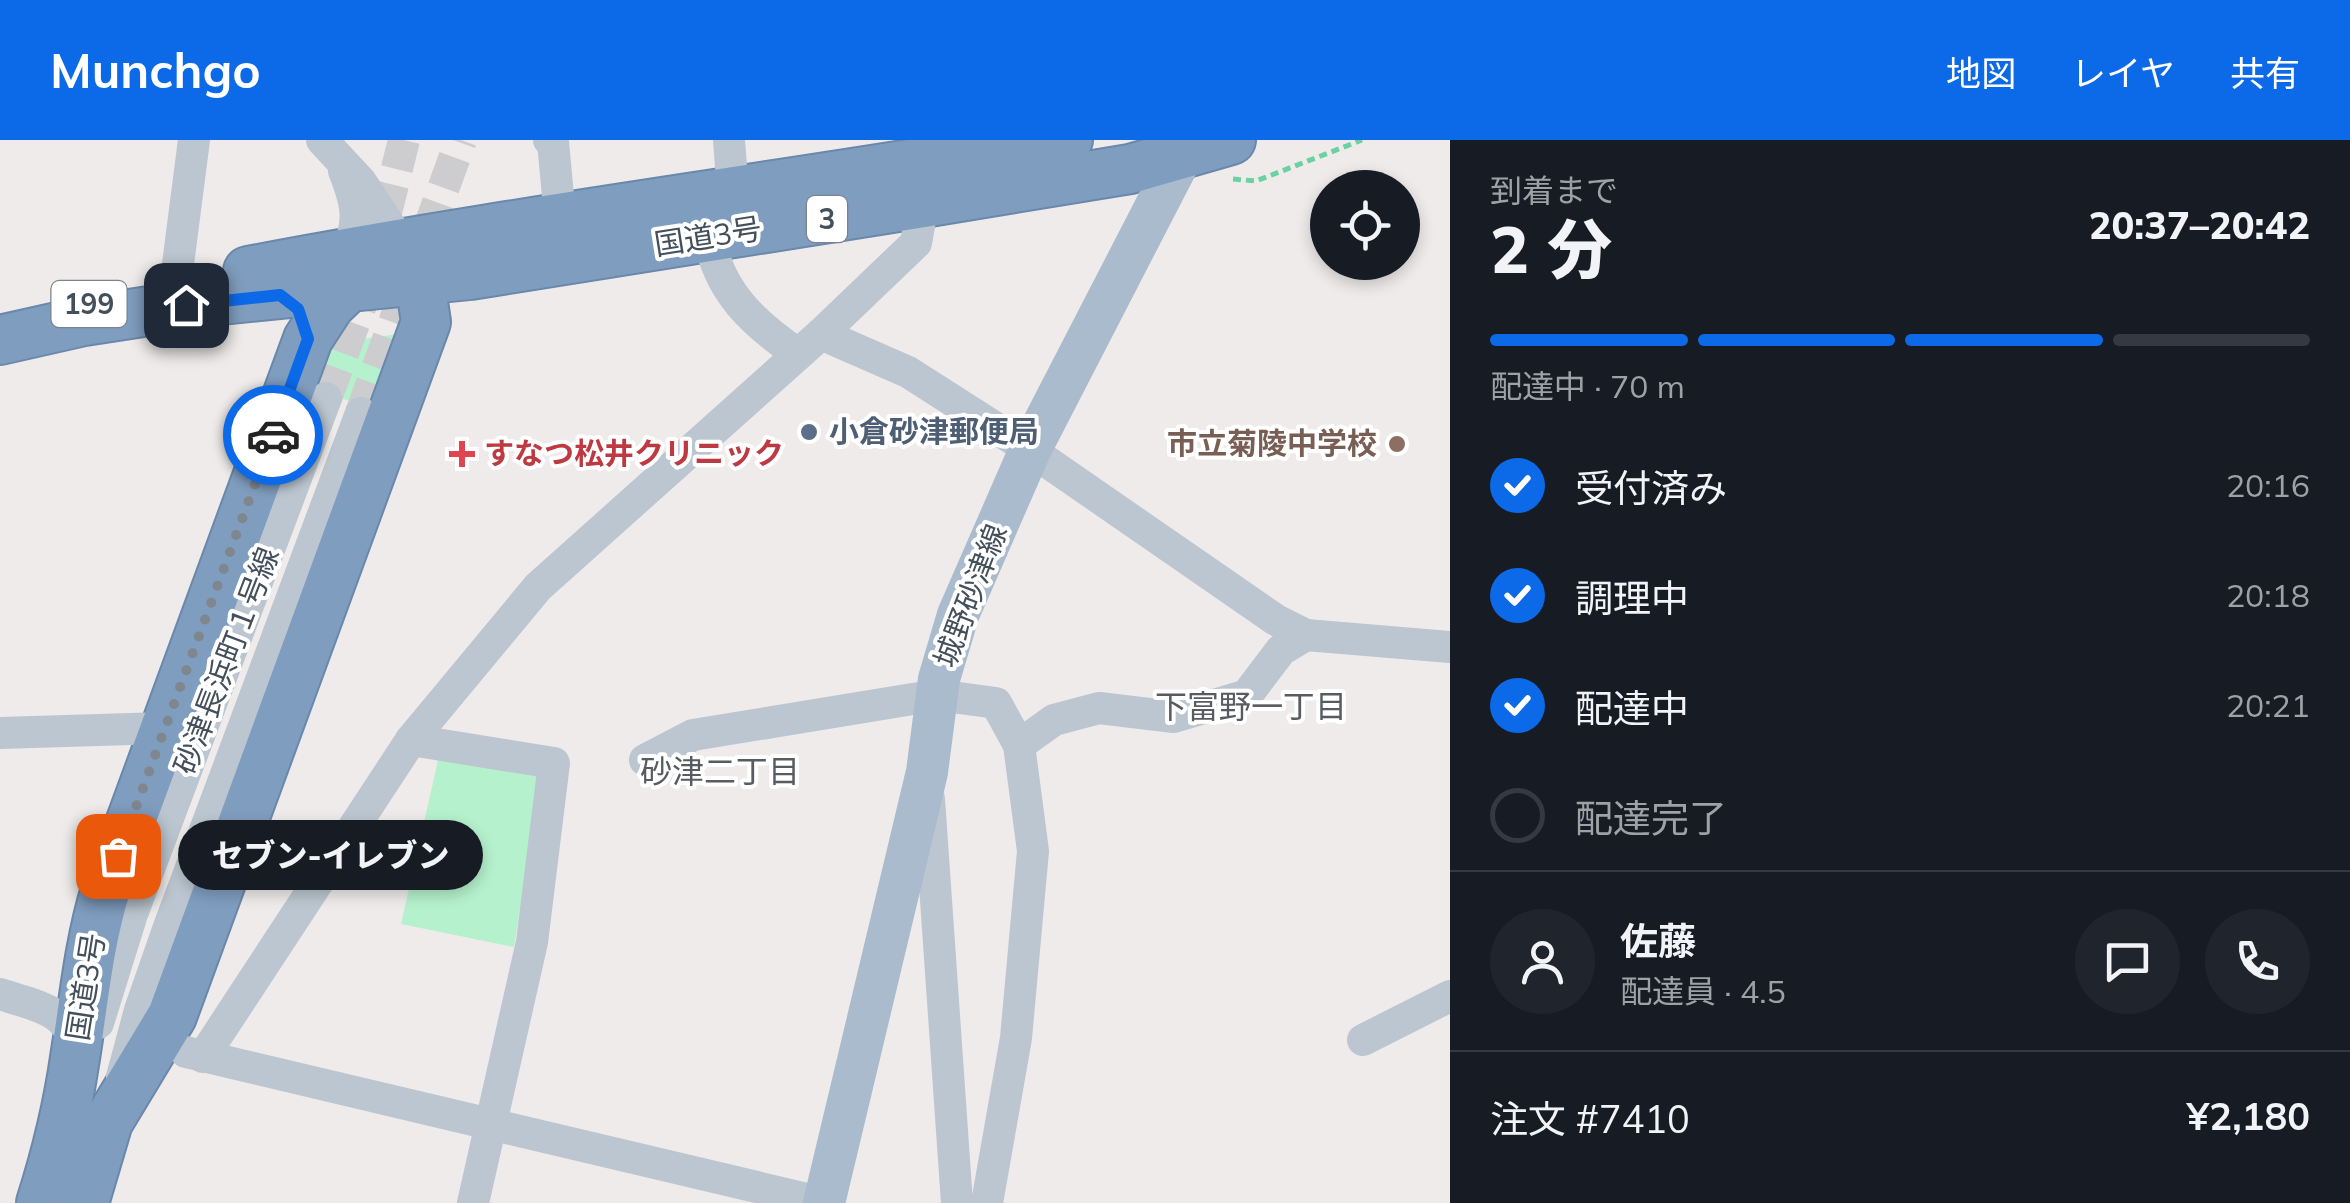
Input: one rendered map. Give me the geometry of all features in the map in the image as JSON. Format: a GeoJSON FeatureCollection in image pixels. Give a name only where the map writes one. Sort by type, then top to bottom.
{"type":"FeatureCollection","features":[{"type":"Feature","properties":{"kind":"highway","name":"国道3号"},"geometry":{"type":"LineString","coordinates":[[41,1203],[56,1154],[71,1020],[99,912],[318,320],[375,270],[560,218],[1068,140]]}},
{"type":"Feature","properties":{"kind":"highway","name":"国道3号"},"geometry":{"type":"LineString","coordinates":[[375,270],[470,276],[1130,169],[1186,148],[1227,159]]}},
{"type":"Feature","properties":{"kind":"highway"},"geometry":{"type":"LineString","coordinates":[[122,297],[194,293],[375,270],[901,190],[1024,187]]}},
{"type":"Feature","properties":{"kind":"highway","name":"199"},"geometry":{"type":"LineString","coordinates":[[0,322],[178,285],[375,270]]}},
{"type":"Feature","properties":{"kind":"highway","name":"199"},"geometry":{"type":"LineString","coordinates":[[0,340],[84,321],[280,295],[375,270]]}},
{"type":"Feature","properties":{"kind":"highway"},"geometry":{"type":"LineString","coordinates":[[84,1203],[108,1122],[150,1024],[172,1016],[375,270]]}},
{"type":"Feature","properties":{"kind":"highway"},"geometry":{"type":"LineString","coordinates":[[280,295],[298,309],[308,339]]}},
{"type":"Feature","properties":{"kind":"main road","name":"城野砂津線"},"geometry":{"type":"LineString","coordinates":[[824,1203],[927,772],[938,695],[958,615],[1030,450],[1186,148]]}},
{"type":"Feature","properties":{"kind":"street"},"geometry":{"type":"LineString","coordinates":[[178,285],[194,140]]}},
{"type":"Feature","properties":{"kind":"street"},"geometry":{"type":"LineString","coordinates":[[550,140],[560,218]]}},
{"type":"Feature","properties":{"kind":"street"},"geometry":{"type":"LineString","coordinates":[[729,140],[733,193]]}},
{"type":"Feature","properties":{"kind":"street"},"geometry":{"type":"LineString","coordinates":[[327,145],[376,202],[375,270]]}},
{"type":"Feature","properties":{"kind":"street"},"geometry":{"type":"LineString","coordinates":[[327,145],[354,200],[375,270]]}},
{"type":"Feature","properties":{"kind":"street"},"geometry":{"type":"LineString","coordinates":[[203,1057],[411,740],[538,588],[916,243],[924,204]]}},
{"type":"Feature","properties":{"kind":"street"},"geometry":{"type":"LineString","coordinates":[[709,237],[720,279],[774,337],[908,372],[1030,450],[1276,620],[1306,635],[1450,648]]}},
{"type":"Feature","properties":{"kind":"street","name":"砂津長浜町１号線"},"geometry":{"type":"LineString","coordinates":[[56,1154],[132,914],[326,398]]}},
{"type":"Feature","properties":{"kind":"street","name":"砂津長浜町１号線"},"geometry":{"type":"LineString","coordinates":[[150,1024],[361,413]]}},
{"type":"Feature","properties":{"kind":"street"},"geometry":{"type":"LineString","coordinates":[[1019,744],[1054,720],[1098,708],[1174,717],[1248,695],[1280,650],[1306,635]]}},
{"type":"Feature","properties":{"kind":"street"},"geometry":{"type":"LineString","coordinates":[[645,760],[693,735],[938,695],[996,703],[1019,744],[1033,852],[1016,1038],[987,1203]]}},
{"type":"Feature","properties":{"kind":"street"},"geometry":{"type":"LineString","coordinates":[[0,732],[164,728]]}},
{"type":"Feature","properties":{"kind":"street"},"geometry":{"type":"LineString","coordinates":[[411,740],[554,764],[532,942],[473,1203]]}},
{"type":"Feature","properties":{"kind":"street"},"geometry":{"type":"LineString","coordinates":[[927,772],[957,1203]]}},
{"type":"Feature","properties":{"kind":"street"},"geometry":{"type":"LineString","coordinates":[[0,994],[71,1020]]}},
{"type":"Feature","properties":{"kind":"street"},"geometry":{"type":"LineString","coordinates":[[1363,1040],[1450,996]]}},
{"type":"Feature","properties":{"kind":"street"},"geometry":{"type":"LineString","coordinates":[[150,1024],[180,1050],[203,1057],[824,1203]]}},
{"type":"Feature","properties":{"kind":"path"},"geometry":{"type":"LineString","coordinates":[[1227,159],[1256,181],[1362,140]]}},
{"type":"Feature","properties":{"kind":"green space"},"geometry":{"type":"Polygon","coordinates":[[[397,334],[382,412],[307,387],[322,345],[397,334]]]}},
{"type":"Feature","properties":{"kind":"green space"},"geometry":{"type":"Polygon","coordinates":[[[439,756],[541,771],[514,947],[401,924],[439,756]]]}},
{"type":"Feature","properties":{"kind":"tunnel"},"geometry":{"type":"LineString","coordinates":[[326,398],[367,289],[404,140]]}},
{"type":"Feature","properties":{"kind":"tunnel"},"geometry":{"type":"LineString","coordinates":[[361,413],[461,140]]}},
{"type":"Feature","properties":{"kind":"way so far"},"geometry":{"type":"LineString","coordinates":[[118,856],[273,435]]}},
{"type":"Feature","properties":{"kind":"place","name":"小倉砂津郵便局"},"geometry":{"type":"Point","coordinates":[809,432]}},
{"type":"Feature","properties":{"kind":"place","name":"市立菊陵中学校"},"geometry":{"type":"Point","coordinates":[1397,444]}},
{"type":"Feature","properties":{"kind":"place","name":"すなつ松井クリニック"},"geometry":{"type":"Point","coordinates":[462,454]}},
{"type":"Feature","properties":{"kind":"place","name":"セブン-イレブン"},"geometry":{"type":"Point","coordinates":[118,856]}},
{"type":"Feature","properties":{"kind":"district","name":"下富野一丁目"},"geometry":{"type":"Point","coordinates":[1251,707]}},
{"type":"Feature","properties":{"kind":"district","name":"砂津二丁目"},"geometry":{"type":"Point","coordinates":[720,772]}},
{"type":"Feature","properties":{"kind":"route"},"geometry":{"type":"LineString","coordinates":[[186,305],[280,295],[298,309],[308,339],[273,435]]}}]}
